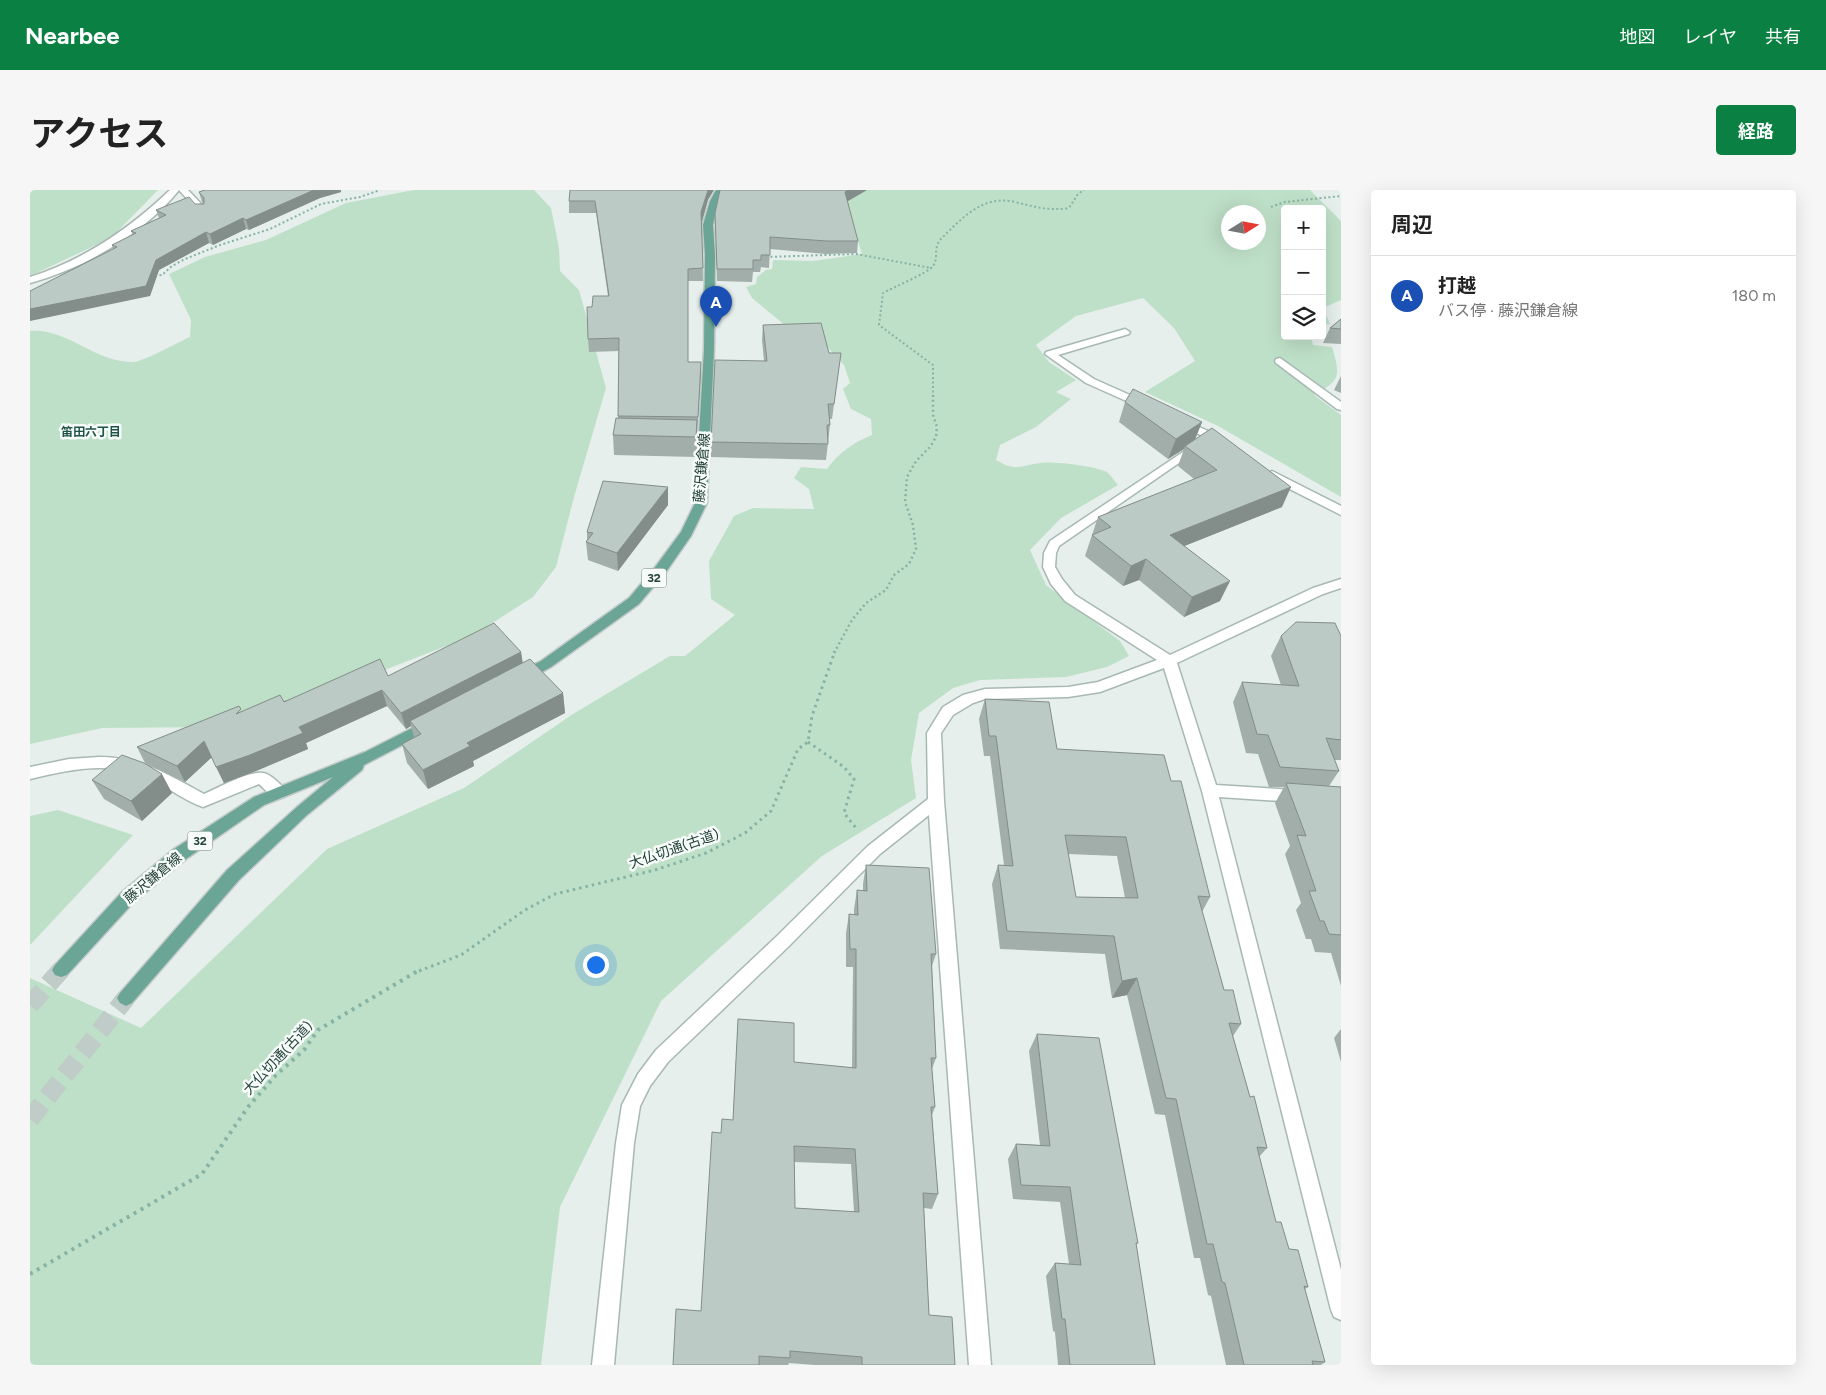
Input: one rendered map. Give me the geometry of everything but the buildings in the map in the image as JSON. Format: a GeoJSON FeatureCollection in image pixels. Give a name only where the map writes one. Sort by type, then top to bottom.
{"type":"FeatureCollection","features":[{"type":"Feature","properties":{"kind":"main road","name":"藤沢鎌倉線"},"geometry":{"type":"LineString","coordinates":[[511,682],[546,664],[634,601],[661,569],[687,533],[701,502],[701,435],[710,350],[710,255],[708,225],[714,201],[720,190]]}},
{"type":"Feature","properties":{"kind":"main road","name":"藤沢鎌倉線"},"geometry":{"type":"LineString","coordinates":[[61,970],[127,898],[180,854],[259,801],[370,756],[440,719]]}},
{"type":"Feature","properties":{"kind":"main road","name":"藤沢鎌倉線"},"geometry":{"type":"LineString","coordinates":[[126,998],[233,875],[302,811],[370,756]]}},
{"type":"Feature","properties":{"kind":"street"},"geometry":{"type":"LineString","coordinates":[[30,280],[90,255],[128,232],[150,215],[175,190]]}},
{"type":"Feature","properties":{"kind":"street"},"geometry":{"type":"LineString","coordinates":[[183,190],[203,210]]}},
{"type":"Feature","properties":{"kind":"street"},"geometry":{"type":"LineString","coordinates":[[1125,332],[1050,354],[1090,381],[1215,439],[1054,544],[1050,553],[1049,567],[1056,581],[1070,598],[1169,661],[1210,791],[1341,1310]]}},
{"type":"Feature","properties":{"kind":"street"},"geometry":{"type":"LineString","coordinates":[[1280,361],[1341,407]]}},
{"type":"Feature","properties":{"kind":"street"},"geometry":{"type":"LineString","coordinates":[[1265,471],[1341,511]]}},
{"type":"Feature","properties":{"kind":"street"},"geometry":{"type":"LineString","coordinates":[[980,1365],[936,801],[934,733],[948,711],[968,699],[985,694],[1068,692],[1100,686],[1169,661],[1318,591],[1341,584]]}},
{"type":"Feature","properties":{"kind":"street"},"geometry":{"type":"LineString","coordinates":[[30,773],[71,765],[120,763],[138,766],[203,801],[248,781],[262,778],[279,793]]}},
{"type":"Feature","properties":{"kind":"street"},"geometry":{"type":"LineString","coordinates":[[1210,791],[1341,799]]}},
{"type":"Feature","properties":{"kind":"street"},"geometry":{"type":"LineString","coordinates":[[603,1365],[625,1143],[631,1106],[644,1080],[662,1056],[874,850],[936,801]]}},
{"type":"Feature","properties":{"kind":"path"},"geometry":{"type":"LineString","coordinates":[[154,277],[185,259],[220,244],[270,229],[321,204],[360,197],[380,190]]}},
{"type":"Feature","properties":{"kind":"path"},"geometry":{"type":"LineString","coordinates":[[874,850],[844,813],[854,779],[844,767],[808,742],[812,716],[834,653],[852,620],[866,603],[886,590],[894,575],[909,564],[916,549],[913,525],[905,502],[907,477],[916,461],[930,447],[936,437],[937,427],[933,415],[933,365],[879,324],[880,315],[885,303],[883,294],[932,268],[936,259],[934,250],[937,242],[972,210],[982,204],[993,200],[1005,200],[1047,210],[1070,208],[1078,194],[1084,190]]}},
{"type":"Feature","properties":{"kind":"path"},"geometry":{"type":"LineString","coordinates":[[1271,206],[1285,202],[1341,196]]}},
{"type":"Feature","properties":{"kind":"path"},"geometry":{"type":"LineString","coordinates":[[766,256],[792,257],[856,254],[932,268]]}},
{"type":"Feature","properties":{"kind":"path","name":"大仏切通(古道)"},"geometry":{"type":"LineString","coordinates":[[30,1274],[202,1174],[248,1107],[276,1075],[304,1050],[318,1030],[413,973],[438,962],[461,955],[525,910],[555,894],[655,870],[706,853],[745,833],[771,811],[798,749],[808,742]]}},
{"type":"Feature","properties":{"kind":"green space"},"geometry":{"type":"Polygon","coordinates":[[[30,190],[158,190],[111,238],[30,276],[30,190]]]}},
{"type":"Feature","properties":{"kind":"green space"},"geometry":{"type":"Polygon","coordinates":[[[414,190],[534,190],[551,208],[559,248],[560,271],[579,290],[606,388],[556,567],[533,597],[472,636],[369,676],[213,727],[102,728],[30,744],[30,331],[57,335],[119,361],[133,362],[144,359],[190,337],[191,320],[169,274],[205,257],[266,240],[346,203],[414,190]]]}},
{"type":"Feature","properties":{"kind":"green space"},"geometry":{"type":"Polygon","coordinates":[[[776,190],[1310,190],[1325,205],[1281,205],[1281,340],[1312,340],[1313,345],[1332,347],[1337,365],[1336,377],[1329,386],[1314,395],[1341,415],[1341,497],[1218,426],[1145,392],[1195,361],[1174,328],[1143,298],[1076,316],[1036,345],[1049,362],[1076,380],[1056,392],[1071,399],[1036,427],[1000,445],[996,460],[1013,467],[1040,463],[1063,463],[1091,467],[1107,472],[1118,485],[1061,518],[1030,550],[1046,585],[1120,641],[1129,656],[1107,667],[1066,677],[980,680],[953,688],[919,713],[911,760],[916,798],[822,856],[661,1001],[560,1207],[541,1365],[30,1365],[30,978],[141,1028],[327,849],[464,788],[573,714],[670,656],[685,656],[735,615],[711,599],[709,561],[734,516],[753,508],[814,509],[809,489],[794,478],[801,467],[827,469],[847,449],[872,435],[871,419],[851,409],[843,389],[850,383],[844,365],[829,349],[821,335],[798,336],[752,298],[746,287],[756,284],[757,277],[766,270],[772,269],[773,260],[813,261],[862,254],[855,232],[776,190]]]}},
{"type":"Feature","properties":{"kind":"green space"},"geometry":{"type":"Polygon","coordinates":[[[1326,206],[1341,221],[1341,300],[1326,307],[1326,206]]]}},
{"type":"Feature","properties":{"kind":"green space"},"geometry":{"type":"Polygon","coordinates":[[[1326,315],[1330,324],[1326,324],[1326,315]]]}},
{"type":"Feature","properties":{"kind":"green space"},"geometry":{"type":"Polygon","coordinates":[[[58,810],[133,835],[30,945],[30,816],[58,810]]]}},
{"type":"Feature","properties":{"kind":"tunnel"},"geometry":{"type":"LineString","coordinates":[[30,1005],[61,970]]}},
{"type":"Feature","properties":{"kind":"tunnel"},"geometry":{"type":"LineString","coordinates":[[30,1119],[126,998]]}},
{"type":"Feature","properties":{"kind":"place","name":"打越"},"geometry":{"type":"Point","coordinates":[716,327]}},
{"type":"Feature","properties":{"kind":"district","name":"笛田六丁目"},"geometry":{"type":"Point","coordinates":[91,432]}}]}
